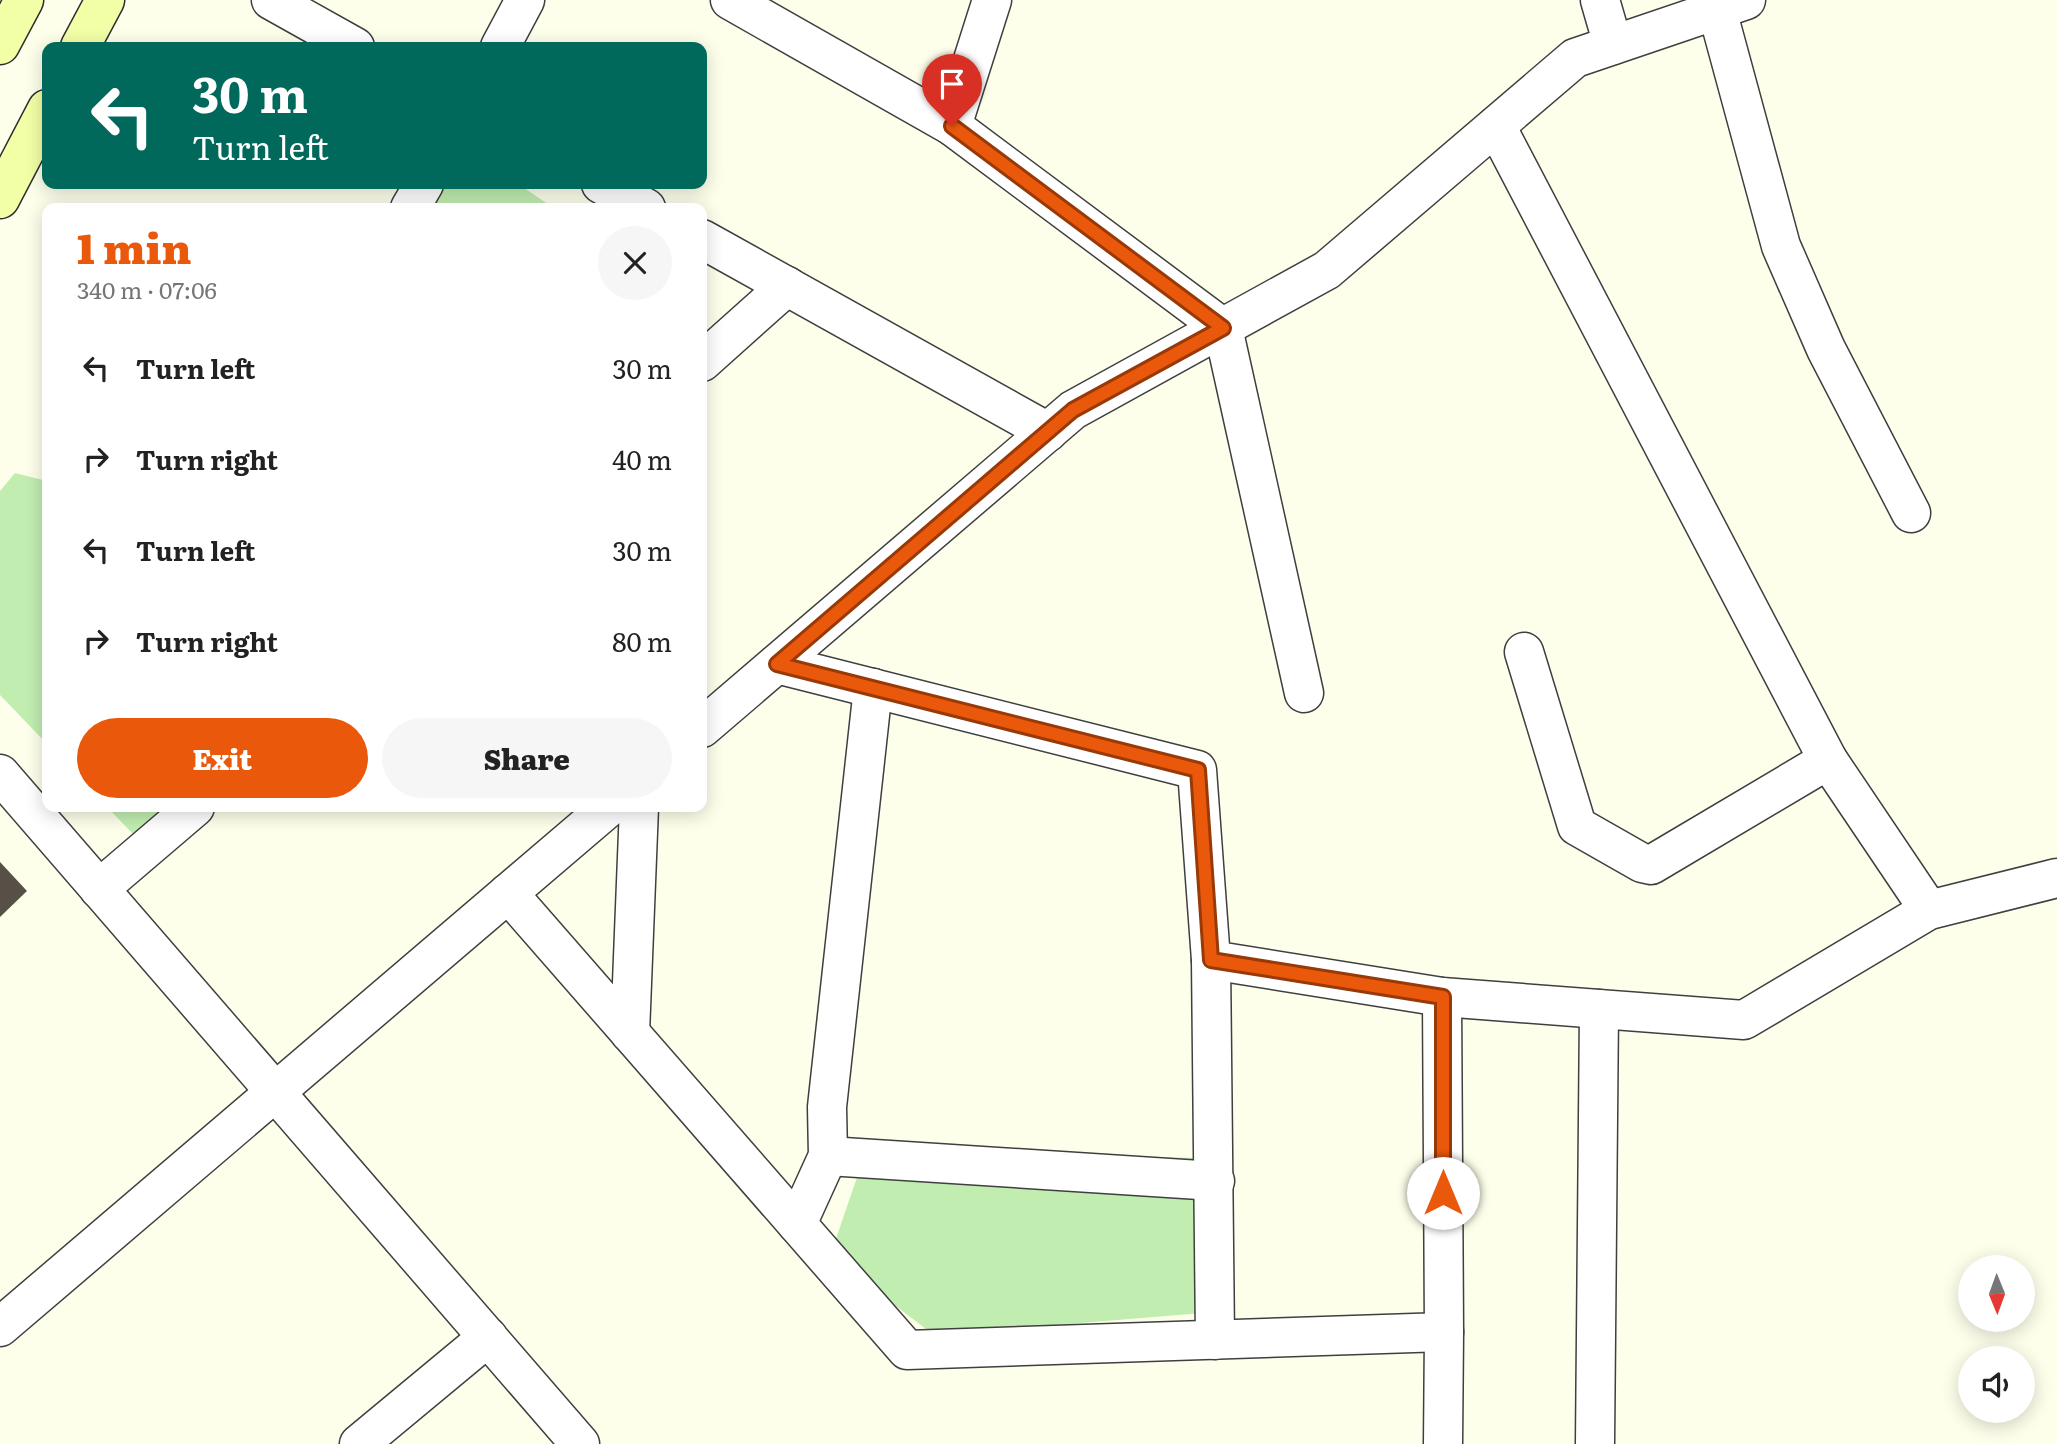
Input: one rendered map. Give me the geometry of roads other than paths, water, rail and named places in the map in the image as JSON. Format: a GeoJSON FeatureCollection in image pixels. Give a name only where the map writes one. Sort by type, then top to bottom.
{"type":"FeatureCollection","features":[{"type":"Feature","properties":{"kind":"main road"},"geometry":{"type":"LineString","coordinates":[[0,45],[24,0]]}},
{"type":"Feature","properties":{"kind":"main road"},"geometry":{"type":"LineString","coordinates":[[83,42],[105,0]]}},
{"type":"Feature","properties":{"kind":"main road"},"geometry":{"type":"LineString","coordinates":[[0,199],[42,119]]}},
{"type":"Feature","properties":{"kind":"street"},"geometry":{"type":"LineString","coordinates":[[271,0],[346,42]]}},
{"type":"Feature","properties":{"kind":"street"},"geometry":{"type":"LineString","coordinates":[[503,42],[526,0]]}},
{"type":"Feature","properties":{"kind":"street"},"geometry":{"type":"LineString","coordinates":[[730,0],[952,126],[1223,328],[1304,692]]}},
{"type":"Feature","properties":{"kind":"street"},"geometry":{"type":"LineString","coordinates":[[952,126],[992,0]]}},
{"type":"Feature","properties":{"kind":"street"},"geometry":{"type":"LineString","coordinates":[[1600,0],[1614,45]]}},
{"type":"Feature","properties":{"kind":"street"},"geometry":{"type":"LineString","coordinates":[[707,724],[1073,410],[1327,270],[1575,58],[1732,5],[1781,246],[1826,349],[1911,513]]}},
{"type":"Feature","properties":{"kind":"street"},"geometry":{"type":"LineString","coordinates":[[1496,126],[1828,760],[1929,910]]}},
{"type":"Feature","properties":{"kind":"street"},"geometry":{"type":"LineString","coordinates":[[610,189],[637,203]]}},
{"type":"Feature","properties":{"kind":"street"},"geometry":{"type":"LineString","coordinates":[[707,242],[1048,432]]}},
{"type":"Feature","properties":{"kind":"street"},"geometry":{"type":"LineString","coordinates":[[707,358],[787,286]]}},
{"type":"Feature","properties":{"kind":"street"},"geometry":{"type":"LineString","coordinates":[[1524,652],[1577,826],[1642,863],[1651,865],[1828,760]]}},
{"type":"Feature","properties":{"kind":"street"},"geometry":{"type":"LineString","coordinates":[[777,664],[1198,770],[1211,960],[1215,1340]]}},
{"type":"Feature","properties":{"kind":"street"},"geometry":{"type":"LineString","coordinates":[[797,1224],[828,1156],[827,1107],[873,688]]}},
{"type":"Feature","properties":{"kind":"street"},"geometry":{"type":"LineString","coordinates":[[0,774],[580,1444]]}},
{"type":"Feature","properties":{"kind":"street"},"geometry":{"type":"LineString","coordinates":[[99,889],[189,812]]}},
{"type":"Feature","properties":{"kind":"street"},"geometry":{"type":"LineString","coordinates":[[0,1327],[603,812]]}},
{"type":"Feature","properties":{"kind":"street"},"geometry":{"type":"LineString","coordinates":[[630,1033],[639,812]]}},
{"type":"Feature","properties":{"kind":"street"},"geometry":{"type":"LineString","coordinates":[[1211,960],[1443,997],[1744,1020],[1929,910],[2057,878]]}},
{"type":"Feature","properties":{"kind":"street"},"geometry":{"type":"LineString","coordinates":[[508,893],[907,1350],[1444,1332]]}},
{"type":"Feature","properties":{"kind":"street"},"geometry":{"type":"LineString","coordinates":[[1443,997],[1443,1444]]}},
{"type":"Feature","properties":{"kind":"street"},"geometry":{"type":"LineString","coordinates":[[1595,1444],[1599,1009]]}},
{"type":"Feature","properties":{"kind":"street"},"geometry":{"type":"LineString","coordinates":[[828,1156],[1215,1181]]}},
{"type":"Feature","properties":{"kind":"street"},"geometry":{"type":"LineString","coordinates":[[359,1444],[488,1337]]}}]}
